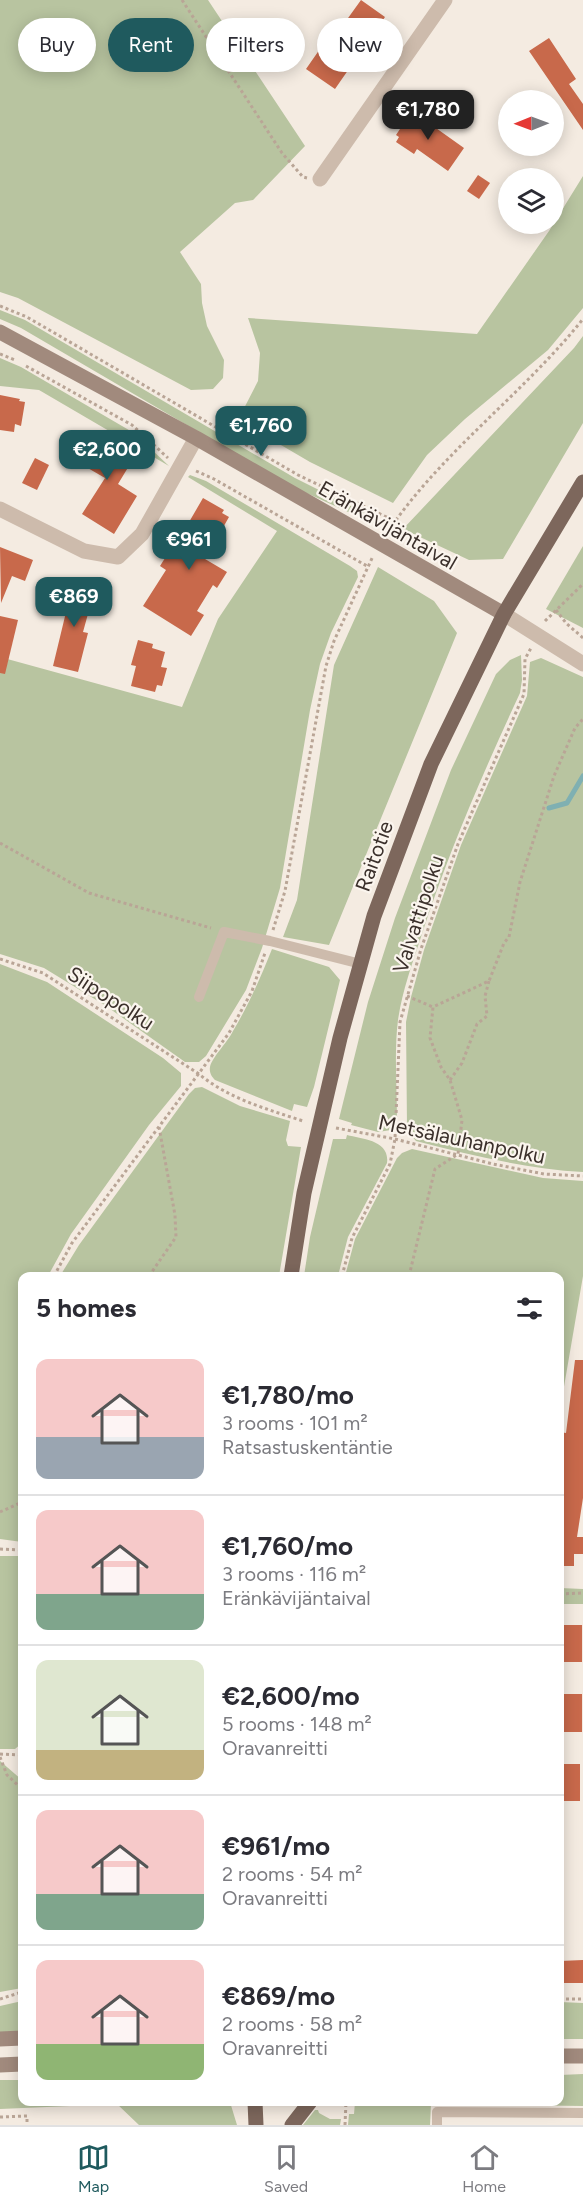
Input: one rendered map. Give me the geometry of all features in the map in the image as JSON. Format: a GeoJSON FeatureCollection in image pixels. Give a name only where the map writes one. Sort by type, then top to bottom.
{"type":"FeatureCollection","features":[{"type":"Feature","properties":{"kind":"main road","name":"Raitotie"},"geometry":{"type":"LineString","coordinates":[[292,1272],[303,1193],[340,1038],[374,916],[430,764],[504,614],[583,482]]}},
{"type":"Feature","properties":{"kind":"main road"},"geometry":{"type":"LineString","coordinates":[[255,2106],[256,2125]]}},
{"type":"Feature","properties":{"kind":"main road"},"geometry":{"type":"LineString","coordinates":[[292,2125],[307,2106]]}},
{"type":"Feature","properties":{"kind":"street"},"geometry":{"type":"LineString","coordinates":[[320,179],[446,0]]}},
{"type":"Feature","properties":{"kind":"street","name":"Eränkävijäntaival"},"geometry":{"type":"LineString","coordinates":[[0,332],[196,438],[504,614]]}},
{"type":"Feature","properties":{"kind":"street"},"geometry":{"type":"LineString","coordinates":[[0,509],[84,550],[118,557],[142,534],[196,438]]}},
{"type":"Feature","properties":{"kind":"street"},"geometry":{"type":"LineString","coordinates":[[504,614],[583,664]]}},
{"type":"Feature","properties":{"kind":"street"},"geometry":{"type":"LineString","coordinates":[[0,2039],[18,2038]]}},
{"type":"Feature","properties":{"kind":"street"},"geometry":{"type":"LineString","coordinates":[[564,2056],[583,2056]]}},
{"type":"Feature","properties":{"kind":"street"},"geometry":{"type":"LineString","coordinates":[[0,2065],[18,2064]]}},
{"type":"Feature","properties":{"kind":"lane"},"geometry":{"type":"LineString","coordinates":[[199,997],[224,932],[270,940],[361,964]]}},
{"type":"Feature","properties":{"kind":"lane"},"geometry":{"type":"LineString","coordinates":[[437,2125],[437,2112],[583,2113]]}},
{"type":"Feature","properties":{"kind":"path"},"geometry":{"type":"LineString","coordinates":[[182,0],[282,153],[303,177],[320,179]]}},
{"type":"Feature","properties":{"kind":"path"},"geometry":{"type":"LineString","coordinates":[[0,306],[27,316],[298,474],[395,521]]}},
{"type":"Feature","properties":{"kind":"path"},"geometry":{"type":"LineString","coordinates":[[379,544],[429,478],[555,354],[583,319]]}},
{"type":"Feature","properties":{"kind":"path","name":"Valvattipolku"},"geometry":{"type":"LineString","coordinates":[[343,1272],[352,1238],[390,1164],[395,1139],[400,1022],[436,903],[490,767],[524,694],[525,658],[546,619],[583,584]]}},
{"type":"Feature","properties":{"kind":"path"},"geometry":{"type":"LineString","coordinates":[[556,610],[566,623],[583,638]]}},
{"type":"Feature","properties":{"kind":"path"},"geometry":{"type":"LineString","coordinates":[[450,1080],[462,1063],[477,1024],[487,1017],[485,996],[489,981],[504,943],[509,937],[520,882],[554,776],[575,728],[583,719]]}},
{"type":"Feature","properties":{"kind":"path"},"geometry":{"type":"LineString","coordinates":[[0,843],[89,893],[224,932]]}},
{"type":"Feature","properties":{"kind":"path","name":"Siipopolku"},"geometry":{"type":"LineString","coordinates":[[0,959],[43,973],[200,1074],[211,1084],[244,1101],[303,1121]]}},
{"type":"Feature","properties":{"kind":"path"},"geometry":{"type":"LineString","coordinates":[[407,996],[433,1007],[489,981]]}},
{"type":"Feature","properties":{"kind":"path"},"geometry":{"type":"LineString","coordinates":[[410,1272],[435,1169],[458,1154],[462,1120],[450,1080],[441,1067],[430,1038],[433,1007]]}},
{"type":"Feature","properties":{"kind":"path"},"geometry":{"type":"LineString","coordinates":[[152,1272],[176,1237],[175,1215],[159,1127]]}},
{"type":"Feature","properties":{"kind":"path","name":"Metsälauhanpolku"},"geometry":{"type":"LineString","coordinates":[[336,1128],[395,1139],[493,1164],[544,1174],[583,1176]]}},
{"type":"Feature","properties":{"kind":"path"},"geometry":{"type":"LineString","coordinates":[[0,1512],[18,1504]]}},
{"type":"Feature","properties":{"kind":"path"},"geometry":{"type":"LineString","coordinates":[[0,1549],[18,1550]]}},
{"type":"Feature","properties":{"kind":"path"},"geometry":{"type":"LineString","coordinates":[[564,1594],[583,1593]]}},
{"type":"Feature","properties":{"kind":"path"},"geometry":{"type":"LineString","coordinates":[[18,1755],[0,1756],[8,1775],[18,1785]]}},
{"type":"Feature","properties":{"kind":"path"},"geometry":{"type":"LineString","coordinates":[[0,1999],[18,1993]]}},
{"type":"Feature","properties":{"kind":"path"},"geometry":{"type":"LineString","coordinates":[[564,1999],[583,1999]]}},
{"type":"Feature","properties":{"kind":"path"},"geometry":{"type":"LineString","coordinates":[[345,2106],[345,2125]]}},
{"type":"Feature","properties":{"kind":"path"},"geometry":{"type":"LineString","coordinates":[[0,2117],[27,2116],[27,2125]]}},
{"type":"Feature","properties":{"kind":"green space"},"geometry":{"type":"Polygon","coordinates":[[[0,0],[208,0],[220,18],[206,18],[206,72],[256,72],[305,146],[253,200],[235,203],[180,252],[201,284],[207,326],[224,360],[223,378],[213,389],[191,390],[18,298],[0,292],[0,0]]]}},
{"type":"Feature","properties":{"kind":"green space"},"geometry":{"type":"Polygon","coordinates":[[[583,176],[583,308],[548,350],[465,419],[427,455],[393,503],[310,462],[238,420],[258,381],[260,353],[248,318],[477,334],[547,234],[564,234],[564,207],[583,176]]]}},
{"type":"Feature","properties":{"kind":"green space"},"geometry":{"type":"Polygon","coordinates":[[[0,310],[25,320],[295,478],[381,521],[379,526],[291,486],[21,328],[0,319],[0,310]]]}},
{"type":"Feature","properties":{"kind":"green space"},"geometry":{"type":"Polygon","coordinates":[[[583,336],[583,423],[503,559],[469,560],[403,529],[574,348],[583,336]]]}},
{"type":"Feature","properties":{"kind":"green space"},"geometry":{"type":"Polygon","coordinates":[[[0,358],[21,367],[134,433],[169,466],[39,390],[0,386],[0,358]]]}},
{"type":"Feature","properties":{"kind":"green space"},"geometry":{"type":"Polygon","coordinates":[[[190,475],[206,481],[350,566],[357,571],[358,577],[331,633],[320,664],[280,888],[262,948],[246,990],[206,1056],[199,1062],[185,1062],[106,1006],[44,968],[0,954],[0,657],[182,707],[218,619],[277,531],[188,477],[190,475]]]}},
{"type":"Feature","properties":{"kind":"green space"},"geometry":{"type":"Polygon","coordinates":[[[583,546],[583,628],[546,609],[583,546]]]}},
{"type":"Feature","properties":{"kind":"green space"},"geometry":{"type":"Polygon","coordinates":[[[378,567],[434,601],[457,633],[329,945],[283,937],[297,900],[334,665],[378,567]]]}},
{"type":"Feature","properties":{"kind":"green space"},"geometry":{"type":"Polygon","coordinates":[[[521,655],[520,693],[454,844],[431,906],[405,989],[397,1032],[397,1121],[391,1130],[378,1132],[351,1125],[352,1123],[339,1119],[368,1002],[395,918],[451,770],[496,674],[510,660],[521,655]]]}},
{"type":"Feature","properties":{"kind":"green space"},"geometry":{"type":"Polygon","coordinates":[[[541,658],[583,677],[583,1172],[520,1165],[416,1141],[407,1127],[406,1022],[424,950],[461,845],[527,696],[530,662],[541,658]]]}},
{"type":"Feature","properties":{"kind":"green space"},"geometry":{"type":"Polygon","coordinates":[[[272,949],[329,967],[340,980],[307,1107],[294,1104],[292,1111],[215,1080],[210,1071],[214,1059],[231,1035],[249,1001],[272,949]]]}},
{"type":"Feature","properties":{"kind":"green space"},"geometry":{"type":"Polygon","coordinates":[[[0,964],[47,982],[163,1058],[181,1073],[181,1086],[149,1125],[71,1234],[50,1272],[18,1272],[18,1541],[0,1539],[0,964]]]}},
{"type":"Feature","properties":{"kind":"green space"},"geometry":{"type":"Polygon","coordinates":[[[202,1087],[240,1106],[290,1121],[286,1140],[288,1146],[301,1147],[280,1272],[62,1272],[79,1245],[195,1088],[202,1087]]]}},
{"type":"Feature","properties":{"kind":"green space"},"geometry":{"type":"Polygon","coordinates":[[[347,1135],[380,1145],[387,1155],[387,1163],[348,1237],[339,1272],[305,1272],[310,1237],[333,1139],[346,1139],[347,1135]]]}},
{"type":"Feature","properties":{"kind":"green space"},"geometry":{"type":"Polygon","coordinates":[[[412,1149],[543,1178],[583,1181],[583,1276],[564,1387],[564,1272],[346,1272],[355,1239],[397,1158],[412,1149]]]}},
{"type":"Feature","properties":{"kind":"green space"},"geometry":{"type":"Polygon","coordinates":[[[0,1556],[18,1556],[18,1746],[15,1749],[0,1749],[0,1556]]]}},
{"type":"Feature","properties":{"kind":"green space"},"geometry":{"type":"Polygon","coordinates":[[[564,1588],[583,1589],[583,1604],[564,1604],[564,1588]]]}},
{"type":"Feature","properties":{"kind":"green space"},"geometry":{"type":"Polygon","coordinates":[[[0,1761],[18,1777],[18,1989],[0,1992],[0,1761]]]}},
{"type":"Feature","properties":{"kind":"green space"},"geometry":{"type":"Polygon","coordinates":[[[18,2002],[18,2033],[0,2034],[0,2006],[18,2002]]]}},
{"type":"Feature","properties":{"kind":"green space"},"geometry":{"type":"Polygon","coordinates":[[[564,2002],[583,2003],[583,2039],[564,2039],[564,2002]]]}},
{"type":"Feature","properties":{"kind":"green space"},"geometry":{"type":"Polygon","coordinates":[[[583,2074],[583,2106],[564,2106],[564,2075],[583,2074]]]}},
{"type":"Feature","properties":{"kind":"green space"},"geometry":{"type":"Polygon","coordinates":[[[0,2080],[18,2080],[18,2106],[70,2106],[0,2109],[0,2080]]]}},
{"type":"Feature","properties":{"kind":"green space"},"geometry":{"type":"Polygon","coordinates":[[[119,2106],[231,2106],[237,2125],[139,2125],[119,2106]]]}},
{"type":"Feature","properties":{"kind":"green space"},"geometry":{"type":"Polygon","coordinates":[[[355,2106],[431,2106],[430,2125],[348,2125],[349,2114],[354,2114],[355,2106]]]}},
{"type":"Feature","properties":{"kind":"green space"},"geometry":{"type":"Polygon","coordinates":[[[315,2110],[330,2119],[341,2119],[340,2125],[303,2125],[315,2110]]]}},
{"type":"Feature","properties":{"kind":"building"},"geometry":{"type":"Polygon","coordinates":[[[361,0],[385,17],[384,18],[348,18],[361,0]]]}},
{"type":"Feature","properties":{"kind":"building"},"geometry":{"type":"Polygon","coordinates":[[[549,38],[576,79],[569,84],[583,104],[583,130],[564,102],[564,90],[556,90],[529,51],[549,38]]]}},
{"type":"Feature","properties":{"kind":"building"},"geometry":{"type":"Polygon","coordinates":[[[317,53],[317,72],[347,72],[335,89],[306,69],[317,53]]]}},
{"type":"Feature","properties":{"kind":"building"},"geometry":{"type":"Polygon","coordinates":[[[412,111],[464,148],[448,171],[417,149],[414,154],[396,142],[399,137],[396,135],[412,111]]]}},
{"type":"Feature","properties":{"kind":"building"},"geometry":{"type":"Polygon","coordinates":[[[478,175],[490,183],[479,199],[467,191],[478,175]]]}},
{"type":"Feature","properties":{"kind":"building"},"geometry":{"type":"Polygon","coordinates":[[[0,395],[25,402],[21,426],[15,424],[14,432],[0,430],[0,395]]]}},
{"type":"Feature","properties":{"kind":"building"},"geometry":{"type":"Polygon","coordinates":[[[91,430],[135,456],[118,484],[137,496],[114,534],[82,514],[105,478],[74,460],[91,430]]]}},
{"type":"Feature","properties":{"kind":"building"},"geometry":{"type":"Polygon","coordinates":[[[35,458],[49,465],[37,490],[22,483],[35,458]]]}},
{"type":"Feature","properties":{"kind":"building"},"geometry":{"type":"Polygon","coordinates":[[[203,498],[224,510],[222,513],[229,517],[205,559],[227,572],[217,588],[213,585],[197,611],[204,615],[191,636],[143,606],[166,570],[160,566],[172,547],[174,548],[203,498]]]}},
{"type":"Feature","properties":{"kind":"building"},"geometry":{"type":"Polygon","coordinates":[[[0,547],[33,560],[25,581],[12,576],[1,603],[0,547]]]}},
{"type":"Feature","properties":{"kind":"building"},"geometry":{"type":"Polygon","coordinates":[[[74,579],[93,584],[88,602],[91,603],[83,632],[88,633],[78,672],[53,666],[74,579]]]}},
{"type":"Feature","properties":{"kind":"building"},"geometry":{"type":"Polygon","coordinates":[[[0,616],[18,620],[5,674],[0,673],[0,616]]]}},
{"type":"Feature","properties":{"kind":"building"},"geometry":{"type":"Polygon","coordinates":[[[138,640],[153,644],[152,648],[165,652],[161,667],[167,668],[162,686],[157,685],[155,692],[131,686],[136,666],[131,665],[138,640]]]}},
{"type":"Feature","properties":{"kind":"building"},"geometry":{"type":"Polygon","coordinates":[[[575,1360],[583,1360],[583,1498],[577,1537],[583,1537],[583,1554],[574,1554],[574,1566],[564,1566],[564,1433],[566,1433],[575,1360]]]}},
{"type":"Feature","properties":{"kind":"building"},"geometry":{"type":"Polygon","coordinates":[[[564,1625],[582,1625],[582,1662],[564,1662],[564,1625]]]}},
{"type":"Feature","properties":{"kind":"building"},"geometry":{"type":"Polygon","coordinates":[[[564,1694],[582,1694],[582,1732],[564,1732],[564,1694]]]}},
{"type":"Feature","properties":{"kind":"building"},"geometry":{"type":"Polygon","coordinates":[[[564,1764],[580,1764],[580,1801],[564,1801],[564,1764]]]}},
{"type":"Feature","properties":{"kind":"building"},"geometry":{"type":"Polygon","coordinates":[[[583,1960],[583,1983],[564,1983],[564,1961],[583,1960]]]}},
{"type":"Feature","properties":{"kind":"waterway"},"geometry":{"type":"LineString","coordinates":[[549,808],[567,803],[583,776]]}}]}
